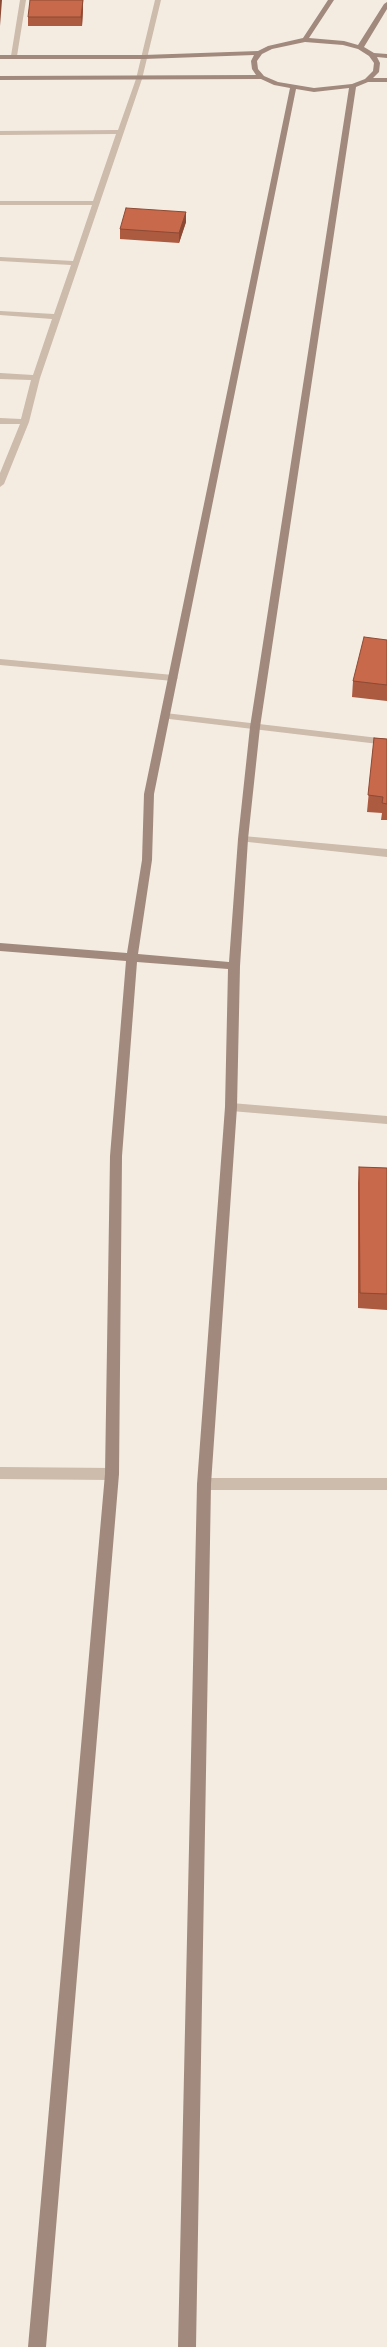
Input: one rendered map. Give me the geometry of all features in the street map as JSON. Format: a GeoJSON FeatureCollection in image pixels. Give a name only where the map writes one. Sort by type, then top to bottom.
{"type":"FeatureCollection","features":[{"type":"Feature","properties":{"kind":"main road"},"geometry":{"type":"LineString","coordinates":[[305,40],[331,0]]}},
{"type":"Feature","properties":{"kind":"main road"},"geometry":{"type":"LineString","coordinates":[[360,48],[387,4]]}},
{"type":"Feature","properties":{"kind":"main road"},"geometry":{"type":"LineString","coordinates":[[0,56],[144,57],[259,53],[270,47],[305,40],[334,42],[360,48],[372,55],[387,56]]}},
{"type":"Feature","properties":{"kind":"main road"},"geometry":{"type":"LineString","coordinates":[[259,53],[254,61],[255,69],[262,77]]}},
{"type":"Feature","properties":{"kind":"main road"},"geometry":{"type":"LineString","coordinates":[[0,78],[139,79],[262,77],[293,88],[314,90],[354,86],[368,80],[376,72],[377,64],[372,55]]}},
{"type":"Feature","properties":{"kind":"main road"},"geometry":{"type":"LineString","coordinates":[[368,80],[387,80]]}},
{"type":"Feature","properties":{"kind":"main road"},"geometry":{"type":"LineString","coordinates":[[187,2347],[204,1484],[231,1107],[234,966],[243,839],[255,727],[354,86]]}},
{"type":"Feature","properties":{"kind":"main road"},"geometry":{"type":"LineString","coordinates":[[37,2347],[112,1474],[116,1156],[132,958],[146,860],[149,794],[293,88]]}},
{"type":"Feature","properties":{"kind":"main road"},"geometry":{"type":"LineString","coordinates":[[0,947],[234,966]]}},
{"type":"Feature","properties":{"kind":"street"},"geometry":{"type":"LineString","coordinates":[[14,56],[23,0]]}},
{"type":"Feature","properties":{"kind":"street"},"geometry":{"type":"LineString","coordinates":[[0,484],[2,468],[25,422],[36,378],[139,79],[158,0]]}},
{"type":"Feature","properties":{"kind":"street"},"geometry":{"type":"LineString","coordinates":[[0,133],[121,132]]}},
{"type":"Feature","properties":{"kind":"street"},"geometry":{"type":"LineString","coordinates":[[0,203],[96,203]]}},
{"type":"Feature","properties":{"kind":"street"},"geometry":{"type":"LineString","coordinates":[[0,259],[75,263]]}},
{"type":"Feature","properties":{"kind":"street"},"geometry":{"type":"LineString","coordinates":[[0,314],[57,317]]}},
{"type":"Feature","properties":{"kind":"street"},"geometry":{"type":"LineString","coordinates":[[0,376],[36,378]]}},
{"type":"Feature","properties":{"kind":"street"},"geometry":{"type":"LineString","coordinates":[[0,421],[25,422]]}},
{"type":"Feature","properties":{"kind":"street"},"geometry":{"type":"LineString","coordinates":[[0,662],[173,678]]}},
{"type":"Feature","properties":{"kind":"street"},"geometry":{"type":"LineString","coordinates":[[165,716],[387,742]]}},
{"type":"Feature","properties":{"kind":"street"},"geometry":{"type":"LineString","coordinates":[[243,839],[387,853]]}},
{"type":"Feature","properties":{"kind":"street"},"geometry":{"type":"LineString","coordinates":[[231,1107],[387,1120]]}},
{"type":"Feature","properties":{"kind":"street"},"geometry":{"type":"LineString","coordinates":[[0,1473],[112,1474]]}},
{"type":"Feature","properties":{"kind":"street"},"geometry":{"type":"LineString","coordinates":[[204,1484],[387,1484]]}},
{"type":"Feature","properties":{"kind":"building"},"geometry":{"type":"Polygon","coordinates":[[[30,0],[83,0],[81,17],[28,17],[30,0]]]}},
{"type":"Feature","properties":{"kind":"building"},"geometry":{"type":"Polygon","coordinates":[[[126,208],[186,212],[179,233],[120,229],[126,208]]]}},
{"type":"Feature","properties":{"kind":"building"},"geometry":{"type":"Polygon","coordinates":[[[364,637],[387,640],[387,685],[353,681],[364,637]]]}},
{"type":"Feature","properties":{"kind":"building"},"geometry":{"type":"Polygon","coordinates":[[[374,738],[387,739],[387,804],[382,803],[383,797],[368,795],[374,738]]]}},
{"type":"Feature","properties":{"kind":"building"},"geometry":{"type":"Polygon","coordinates":[[[359,1167],[387,1168],[387,1294],[360,1293],[359,1167]]]}}]}
